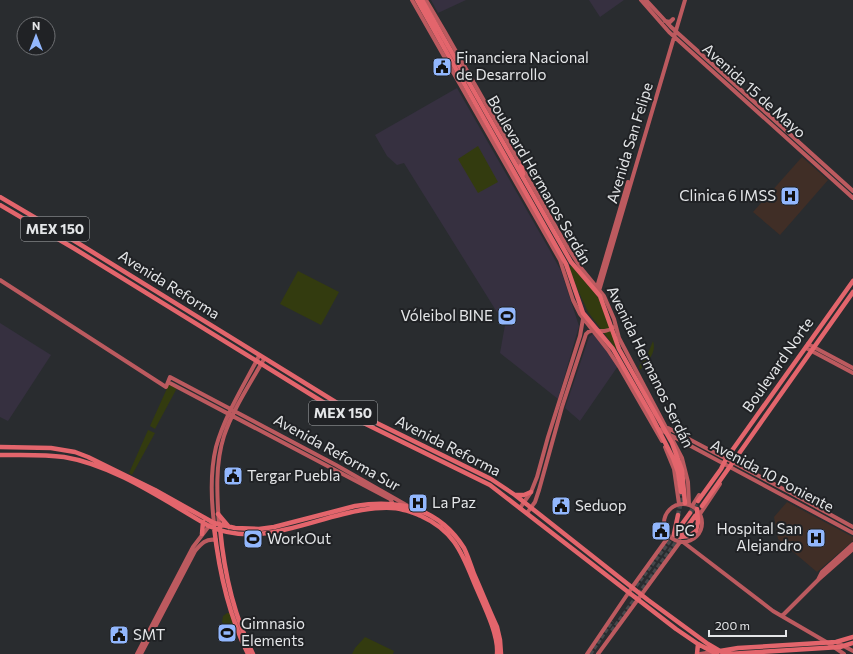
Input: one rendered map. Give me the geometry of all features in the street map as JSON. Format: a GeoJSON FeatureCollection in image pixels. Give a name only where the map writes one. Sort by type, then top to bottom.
{"type":"FeatureCollection","features":[{"type":"Feature","properties":{"kind":"main road","name":"Avenida Hermanos Serdán"},"geometry":{"type":"LineString","coordinates":[[412,0],[420,10],[466,95],[560,260],[576,308],[583,320],[624,371],[662,437],[674,469],[678,504]]}},
{"type":"Feature","properties":{"kind":"main road","name":"Boulevard Hermanos Serdán"},"geometry":{"type":"LineString","coordinates":[[417,0],[420,10],[452,56],[571,262],[583,277],[597,290],[603,301],[614,327],[620,349],[660,427],[662,437],[676,465],[681,492]]}},
{"type":"Feature","properties":{"kind":"main road","name":"Boulevard Hermanos Serdán"},"geometry":{"type":"LineString","coordinates":[[422,0],[476,104],[566,264],[583,313],[613,349],[624,371],[660,427],[667,430],[682,470],[689,504]]}},
{"type":"Feature","properties":{"kind":"main road","name":"Avenida Hermanos Serdán"},"geometry":{"type":"LineString","coordinates":[[426,0],[452,56],[488,109],[566,245],[597,290]]}},
{"type":"Feature","properties":{"kind":"main road","name":"Avenida 15 de Mayo"},"geometry":{"type":"LineString","coordinates":[[641,0],[674,33],[853,198]]}},
{"type":"Feature","properties":{"kind":"main road","name":"Avenida 15 de Mayo"},"geometry":{"type":"LineString","coordinates":[[646,0],[674,33],[853,190]]}},
{"type":"Feature","properties":{"kind":"main road","name":"Avenida San Felipe"},"geometry":{"type":"LineString","coordinates":[[597,290],[684,0]]}},
{"type":"Feature","properties":{"kind":"main road"},"geometry":{"type":"LineString","coordinates":[[664,21],[670,22],[673,19]]}},
{"type":"Feature","properties":{"kind":"main road"},"geometry":{"type":"LineString","coordinates":[[451,68],[452,56]]}},
{"type":"Feature","properties":{"kind":"main road"},"geometry":{"type":"LineString","coordinates":[[466,95],[476,104]]}},
{"type":"Feature","properties":{"kind":"main road"},"geometry":{"type":"LineString","coordinates":[[481,105],[488,109]]}},
{"type":"Feature","properties":{"kind":"main road"},"geometry":{"type":"LineString","coordinates":[[503,135],[508,152]]}},
{"type":"Feature","properties":{"kind":"main road"},"geometry":{"type":"LineString","coordinates":[[521,166],[524,182]]}},
{"type":"Feature","properties":{"kind":"main road"},"geometry":{"type":"LineString","coordinates":[[534,199],[536,192]]}},
{"type":"Feature","properties":{"kind":"main road","name":"Avenida Reforma"},"geometry":{"type":"LineString","coordinates":[[0,197],[109,262],[342,406],[480,472],[515,495],[630,590]]}},
{"type":"Feature","properties":{"kind":"main road","name":"Avenida Reforma"},"geometry":{"type":"LineString","coordinates":[[0,205],[75,249],[331,407],[490,485],[561,540],[630,590],[718,652],[726,654]]}},
{"type":"Feature","properties":{"kind":"main road"},"geometry":{"type":"LineString","coordinates":[[571,293],[573,278],[580,275],[583,277]]}},
{"type":"Feature","properties":{"kind":"main road"},"geometry":{"type":"LineString","coordinates":[[0,280],[166,387],[168,382]]}},
{"type":"Feature","properties":{"kind":"main road","name":"Boulevard Norte"},"geometry":{"type":"LineString","coordinates":[[689,504],[724,461],[853,281]]}},
{"type":"Feature","properties":{"kind":"main road","name":"Boulevard Norte"},"geometry":{"type":"LineString","coordinates":[[702,506],[853,292]]}},
{"type":"Feature","properties":{"kind":"main road"},"geometry":{"type":"LineString","coordinates":[[527,513],[535,502],[539,490],[578,351],[583,313]]}},
{"type":"Feature","properties":{"kind":"main road","name":"Avenida Hermanos Serdán"},"geometry":{"type":"LineString","coordinates":[[614,327],[667,430]]}},
{"type":"Feature","properties":{"kind":"main road"},"geometry":{"type":"LineString","coordinates":[[520,508],[531,492],[537,477],[548,437],[578,351],[586,334],[592,330],[608,331],[614,327]]}},
{"type":"Feature","properties":{"kind":"main road"},"geometry":{"type":"LineString","coordinates":[[807,346],[853,368]]}},
{"type":"Feature","properties":{"kind":"main road"},"geometry":{"type":"LineString","coordinates":[[813,349],[853,373]]}},
{"type":"Feature","properties":{"kind":"main road"},"geometry":{"type":"LineString","coordinates":[[254,654],[239,621],[232,600],[221,538],[217,490],[218,465],[224,437],[231,415],[261,357]]}},
{"type":"Feature","properties":{"kind":"main road","name":"Avenida Reforma Sur"},"geometry":{"type":"LineString","coordinates":[[392,504],[390,499],[168,382],[170,377],[336,465],[408,506]]}},
{"type":"Feature","properties":{"kind":"main road"},"geometry":{"type":"LineString","coordinates":[[231,415],[219,437],[214,462],[212,526],[226,596],[248,654]]}},
{"type":"Feature","properties":{"kind":"main road","name":"Avenida 10 Poniente"},"geometry":{"type":"LineString","coordinates":[[667,430],[671,436],[724,461]]}},
{"type":"Feature","properties":{"kind":"main road","name":"Avenida 10 Poniente"},"geometry":{"type":"LineString","coordinates":[[667,430],[853,533]]}},
{"type":"Feature","properties":{"kind":"main road","name":"Avenida Hermanos Serdán"},"geometry":{"type":"LineString","coordinates":[[671,436],[679,451],[687,472],[689,504]]}},
{"type":"Feature","properties":{"kind":"main road"},"geometry":{"type":"LineString","coordinates":[[679,451],[686,442]]}},
{"type":"Feature","properties":{"kind":"main road"},"geometry":{"type":"LineString","coordinates":[[0,447],[51,448],[75,452],[155,490],[212,526]]}},
{"type":"Feature","properties":{"kind":"main road"},"geometry":{"type":"LineString","coordinates":[[0,454],[64,457],[97,466],[129,481],[203,522],[212,526],[250,534],[272,533],[355,511],[380,508],[404,509],[426,519],[446,532],[455,541],[492,628],[497,643],[497,654]]}},
{"type":"Feature","properties":{"kind":"main road","name":"Boulevard Norte"},"geometry":{"type":"LineString","coordinates":[[698,501],[721,469],[724,461]]}},
{"type":"Feature","properties":{"kind":"main road","name":"Boulevard Norte"},"geometry":{"type":"LineString","coordinates":[[598,654],[681,540],[731,465]]}},
{"type":"Feature","properties":{"kind":"main road","name":"Avenida 10 Poniente"},"geometry":{"type":"LineString","coordinates":[[731,465],[798,496],[853,527]]}},
{"type":"Feature","properties":{"kind":"main road"},"geometry":{"type":"LineString","coordinates":[[515,495],[524,495],[531,492]]}},
{"type":"Feature","properties":{"kind":"main road"},"geometry":{"type":"LineString","coordinates":[[221,538],[229,529],[266,529],[355,506],[380,503],[408,506],[438,520],[451,531],[465,550],[497,627],[501,654]]}},
{"type":"Feature","properties":{"kind":"main road"},"geometry":{"type":"LineString","coordinates":[[681,540],[694,539],[701,529],[702,523],[697,509],[689,504],[678,504],[670,509],[664,518],[664,528],[782,616],[834,647]]}},
{"type":"Feature","properties":{"kind":"main road"},"geometry":{"type":"LineString","coordinates":[[681,540],[696,531],[698,522],[697,509]]}},
{"type":"Feature","properties":{"kind":"main road"},"geometry":{"type":"LineString","coordinates":[[587,654],[630,590],[690,513]]}},
{"type":"Feature","properties":{"kind":"main road"},"geometry":{"type":"LineString","coordinates":[[218,514],[229,529]]}},
{"type":"Feature","properties":{"kind":"main road"},"geometry":{"type":"LineString","coordinates":[[673,535],[678,515]]}},
{"type":"Feature","properties":{"kind":"main road"},"geometry":{"type":"LineString","coordinates":[[202,534],[203,522]]}},
{"type":"Feature","properties":{"kind":"main road"},"geometry":{"type":"LineString","coordinates":[[137,654],[193,547],[202,534],[212,526]]}},
{"type":"Feature","properties":{"kind":"main road"},"geometry":{"type":"LineString","coordinates":[[561,540],[565,535]]}},
{"type":"Feature","properties":{"kind":"main road"},"geometry":{"type":"LineString","coordinates":[[141,654],[195,551],[204,541],[216,540]]}},
{"type":"Feature","properties":{"kind":"main road"},"geometry":{"type":"LineString","coordinates":[[782,616],[812,588],[822,572],[853,544]]}},
{"type":"Feature","properties":{"kind":"main road"},"geometry":{"type":"LineString","coordinates":[[818,580],[853,549]]}},
{"type":"Feature","properties":{"kind":"main road","name":"Avenida Reforma"},"geometry":{"type":"LineString","coordinates":[[640,597],[698,644],[712,652]]}},
{"type":"Feature","properties":{"kind":"main road"},"geometry":{"type":"LineString","coordinates":[[840,647],[853,637]]}},
{"type":"Feature","properties":{"kind":"main road"},"geometry":{"type":"LineString","coordinates":[[700,654],[738,648],[836,642],[844,654]]}},
{"type":"Feature","properties":{"kind":"main road"},"geometry":{"type":"LineString","coordinates":[[726,654],[840,647],[853,643]]}},
{"type":"Feature","properties":{"kind":"main road"},"geometry":{"type":"LineString","coordinates":[[697,654],[698,644]]}},
{"type":"Feature","properties":{"kind":"main road"},"geometry":{"type":"LineString","coordinates":[[840,647],[853,651]]}},
{"type":"Feature","properties":{"kind":"shaded area"},"geometry":{"type":"Polygon","coordinates":[[[431,0],[466,0],[438,13],[431,0]]]}},
{"type":"Feature","properties":{"kind":"shaded area"},"geometry":{"type":"Polygon","coordinates":[[[589,0],[624,0],[600,17],[589,0]]]}},
{"type":"Feature","properties":{"kind":"shaded area"},"geometry":{"type":"Polygon","coordinates":[[[457,88],[561,271],[579,326],[558,399],[500,353],[505,325],[404,163],[397,165],[387,156],[375,135],[457,88]]]}},
{"type":"Feature","properties":{"kind":"shaded area","name":"Clinica 6 IMSS"},"geometry":{"type":"Polygon","coordinates":[[[802,157],[828,180],[780,235],[753,212],[802,157]]]}},
{"type":"Feature","properties":{"kind":"shaded area"},"geometry":{"type":"Polygon","coordinates":[[[0,323],[51,355],[8,421],[0,417],[0,323]]]}},
{"type":"Feature","properties":{"kind":"shaded area"},"geometry":{"type":"Polygon","coordinates":[[[594,333],[618,366],[580,421],[565,408],[589,337],[594,333]]]}},
{"type":"Feature","properties":{"kind":"shaded area","name":"Hospital San Alejandro"},"geometry":{"type":"Polygon","coordinates":[[[787,502],[853,537],[853,541],[817,572],[778,539],[774,517],[787,502]]]}},
{"type":"Feature","properties":{"kind":"green space"},"geometry":{"type":"Polygon","coordinates":[[[478,146],[498,182],[478,193],[458,159],[478,146]]]}},
{"type":"Feature","properties":{"kind":"green space"},"geometry":{"type":"Polygon","coordinates":[[[572,266],[598,297],[618,349],[616,349],[588,312],[569,267],[572,266]]]}},
{"type":"Feature","properties":{"kind":"green space"},"geometry":{"type":"Polygon","coordinates":[[[298,271],[339,292],[321,325],[280,304],[298,271]]]}},
{"type":"Feature","properties":{"kind":"green space","name":"Vóleibol BINE"},"geometry":{"type":"Polygon","coordinates":[[[507,307],[514,320],[507,324],[499,311],[507,307]]]}},
{"type":"Feature","properties":{"kind":"green space"},"geometry":{"type":"Polygon","coordinates":[[[653,341],[654,349],[640,370],[639,366],[647,356],[653,341]]]}},
{"type":"Feature","properties":{"kind":"green space"},"geometry":{"type":"Polygon","coordinates":[[[169,384],[177,388],[155,429],[150,426],[169,384]]]}},
{"type":"Feature","properties":{"kind":"green space"},"geometry":{"type":"Polygon","coordinates":[[[148,430],[155,433],[132,475],[129,473],[148,430]]]}},
{"type":"Feature","properties":{"kind":"green space"},"geometry":{"type":"Polygon","coordinates":[[[230,613],[235,625],[232,627],[226,627],[222,622],[223,616],[230,613]]]}},
{"type":"Feature","properties":{"kind":"green space"},"geometry":{"type":"Polygon","coordinates":[[[365,637],[394,651],[393,654],[352,654],[355,648],[365,637]]]}},
{"type":"Feature","properties":{"kind":"tunnel"},"geometry":{"type":"LineString","coordinates":[[678,515],[681,492]]}},
{"type":"Feature","properties":{"kind":"tunnel"},"geometry":{"type":"LineString","coordinates":[[690,513],[698,501]]}},
{"type":"Feature","properties":{"kind":"tunnel"},"geometry":{"type":"LineString","coordinates":[[628,596],[674,535]]}},
{"type":"Feature","properties":{"kind":"tunnel"},"geometry":{"type":"LineString","coordinates":[[612,631],[680,537]]}},
{"type":"Feature","properties":{"kind":"tunnel"},"geometry":{"type":"LineString","coordinates":[[590,654],[612,621]]}},
{"type":"Feature","properties":{"kind":"place","name":"Financiera Nacional de Desarrollo"},"geometry":{"type":"Point","coordinates":[442,67]}},
{"type":"Feature","properties":{"kind":"place","name":"Clinica 6 IMSS"},"geometry":{"type":"Point","coordinates":[790,196]}},
{"type":"Feature","properties":{"kind":"place","name":"Vóleibol BINE"},"geometry":{"type":"Point","coordinates":[507,316]}},
{"type":"Feature","properties":{"kind":"place","name":"Tergar Puebla"},"geometry":{"type":"Point","coordinates":[233,476]}},
{"type":"Feature","properties":{"kind":"place","name":"La Paz"},"geometry":{"type":"Point","coordinates":[418,503]}},
{"type":"Feature","properties":{"kind":"place","name":"Seduop"},"geometry":{"type":"Point","coordinates":[561,506]}},
{"type":"Feature","properties":{"kind":"place","name":"PC"},"geometry":{"type":"Point","coordinates":[661,531]}},
{"type":"Feature","properties":{"kind":"place","name":"Hospital San Alejandro"},"geometry":{"type":"Point","coordinates":[816,538]}},
{"type":"Feature","properties":{"kind":"place","name":"WorkOut"},"geometry":{"type":"Point","coordinates":[253,539]}},
{"type":"Feature","properties":{"kind":"place","name":"Gimnasio Elements"},"geometry":{"type":"Point","coordinates":[227,633]}},
{"type":"Feature","properties":{"kind":"place","name":"SMT"},"geometry":{"type":"Point","coordinates":[119,635]}}]}
